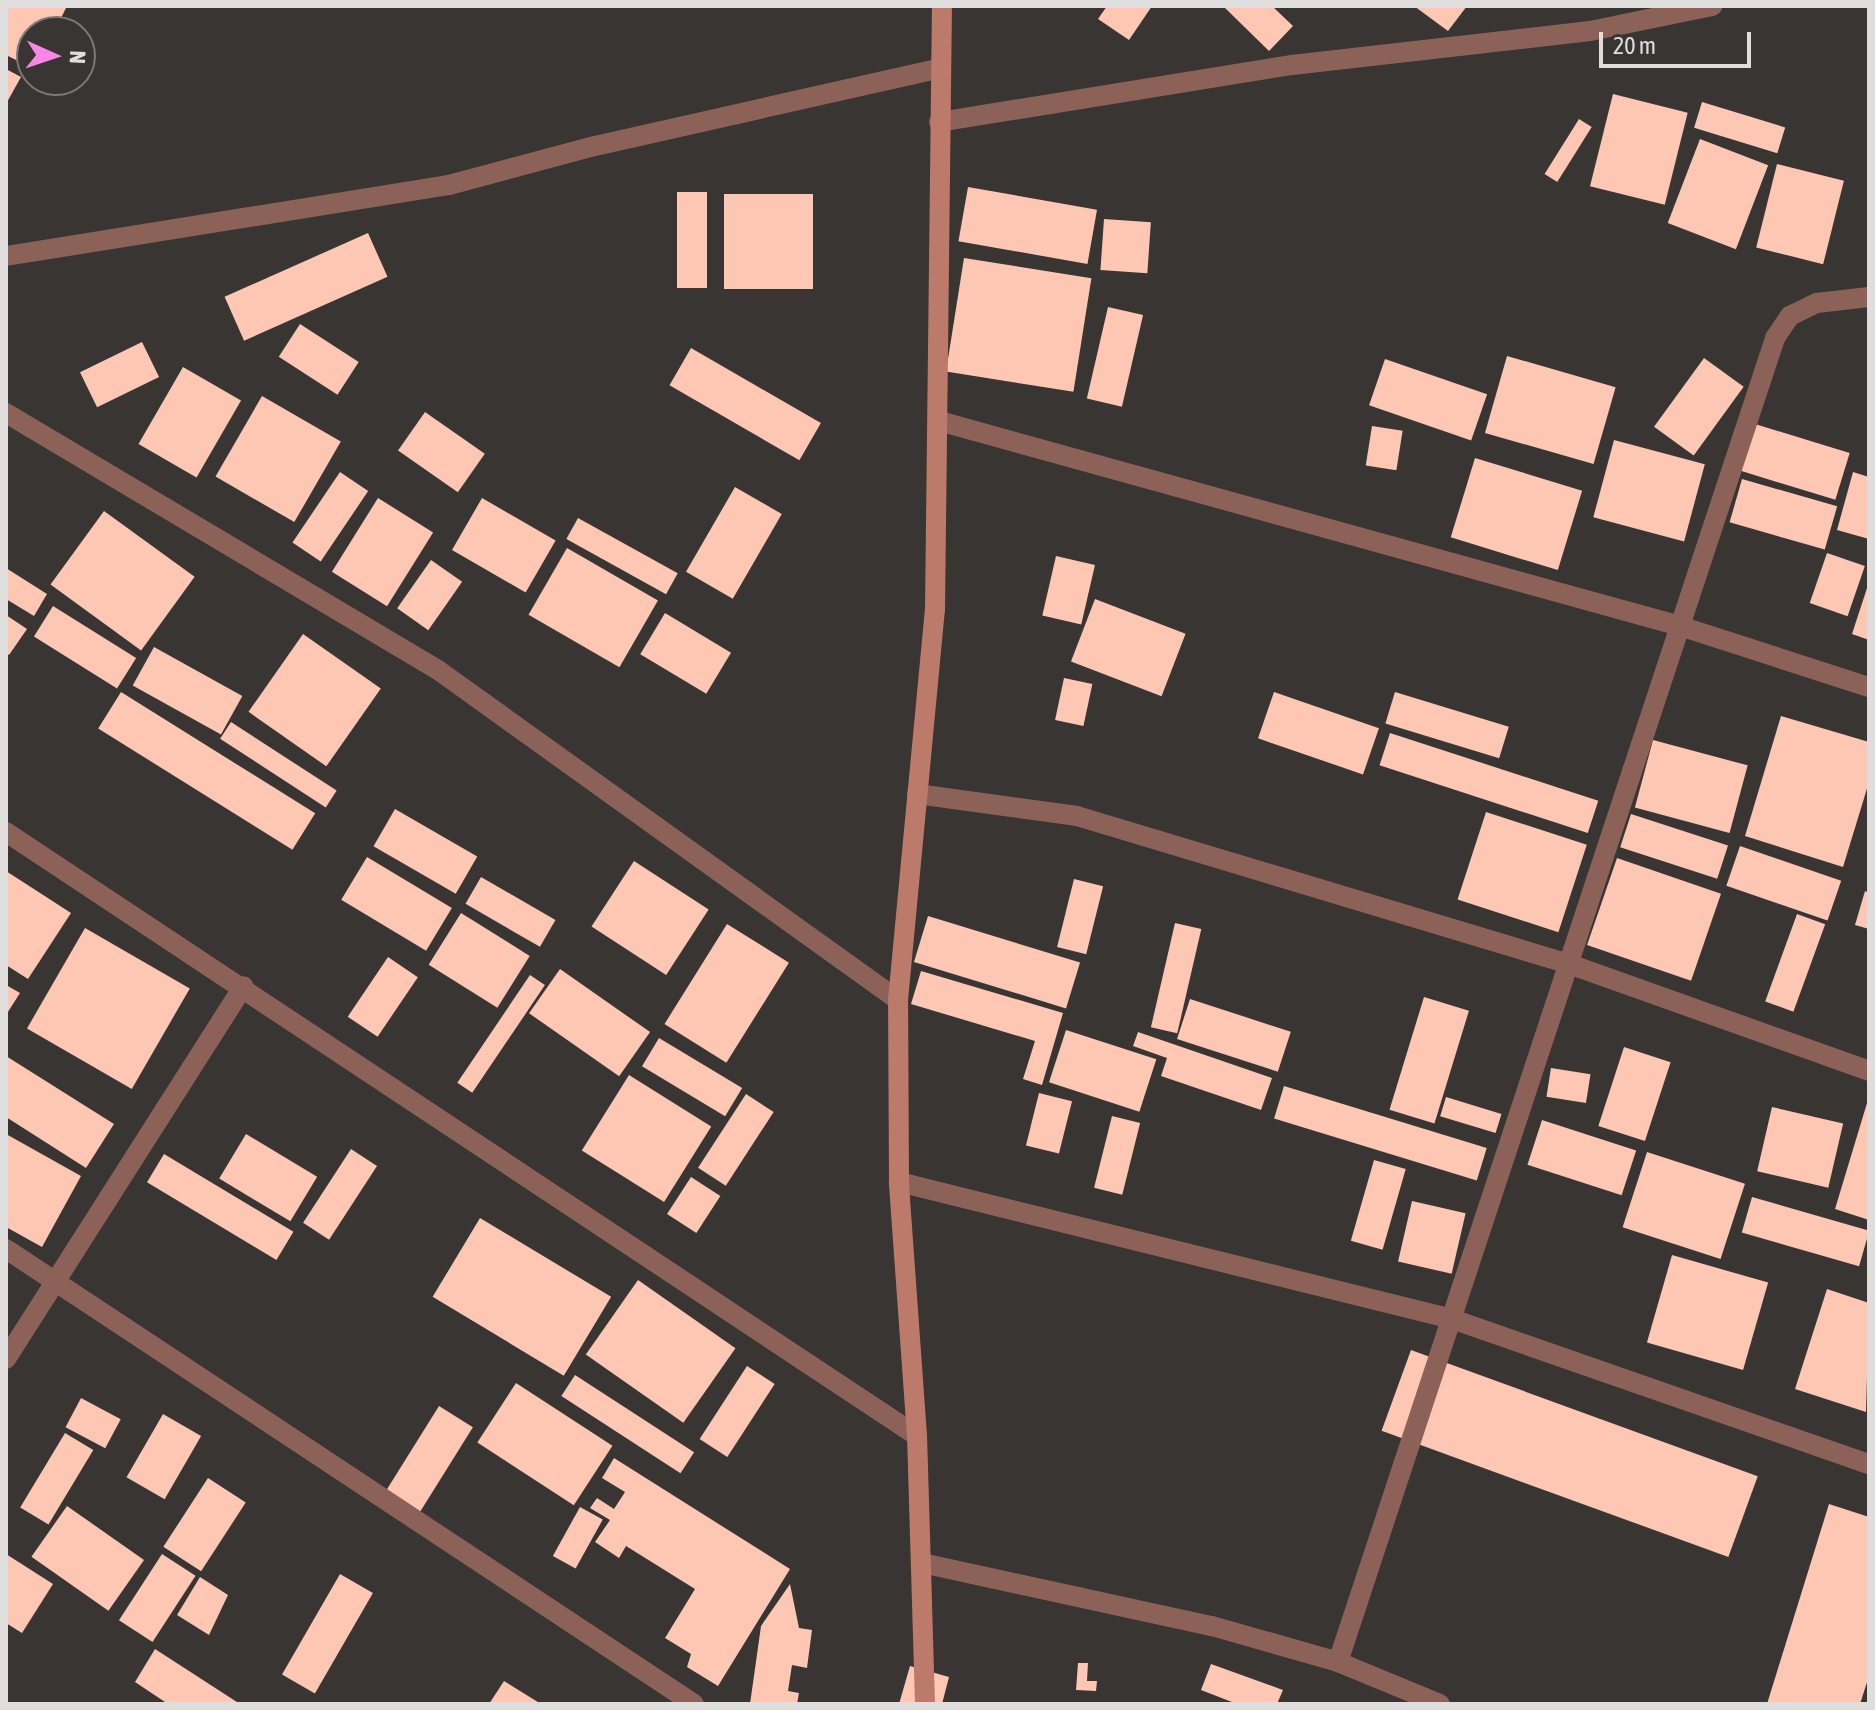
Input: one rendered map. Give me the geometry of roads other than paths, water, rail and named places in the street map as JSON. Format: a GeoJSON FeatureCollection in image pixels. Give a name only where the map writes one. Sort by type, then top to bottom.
{"type":"FeatureCollection","features":[{"type":"Feature","properties":{"kind":"street"},"geometry":{"type":"LineString","coordinates":[[925,1704],[917,1436],[899,1182],[898,1000],[935,610],[942,6]]}},
{"type":"Feature","properties":{"kind":"street"},"geometry":{"type":"LineString","coordinates":[[939,122],[1292,65],[1590,31],[1712,6]]}},
{"type":"Feature","properties":{"kind":"street"},"geometry":{"type":"LineString","coordinates":[[6,256],[449,185],[595,146],[940,68]]}},
{"type":"Feature","properties":{"kind":"street"},"geometry":{"type":"LineString","coordinates":[[1338,1662],[1775,338],[1790,316],[1817,303],[1869,297]]}},
{"type":"Feature","properties":{"kind":"street"},"geometry":{"type":"LineString","coordinates":[[6,413],[438,670],[898,1000]]}},
{"type":"Feature","properties":{"kind":"street"},"geometry":{"type":"LineString","coordinates":[[939,421],[1680,626],[1869,687]]}},
{"type":"Feature","properties":{"kind":"street"},"geometry":{"type":"LineString","coordinates":[[917,794],[1077,816],[1569,964],[1869,1071]]}},
{"type":"Feature","properties":{"kind":"street"},"geometry":{"type":"LineString","coordinates":[[6,832],[244,986],[917,1436]]}},
{"type":"Feature","properties":{"kind":"street"},"geometry":{"type":"LineString","coordinates":[[6,1359],[244,986]]}},
{"type":"Feature","properties":{"kind":"street"},"geometry":{"type":"LineString","coordinates":[[899,1182],[1452,1319],[1869,1464]]}},
{"type":"Feature","properties":{"kind":"street"},"geometry":{"type":"LineString","coordinates":[[6,1249],[694,1704]]}},
{"type":"Feature","properties":{"kind":"street"},"geometry":{"type":"LineString","coordinates":[[922,1563],[1212,1626],[1338,1662],[1440,1704]]}}]}
